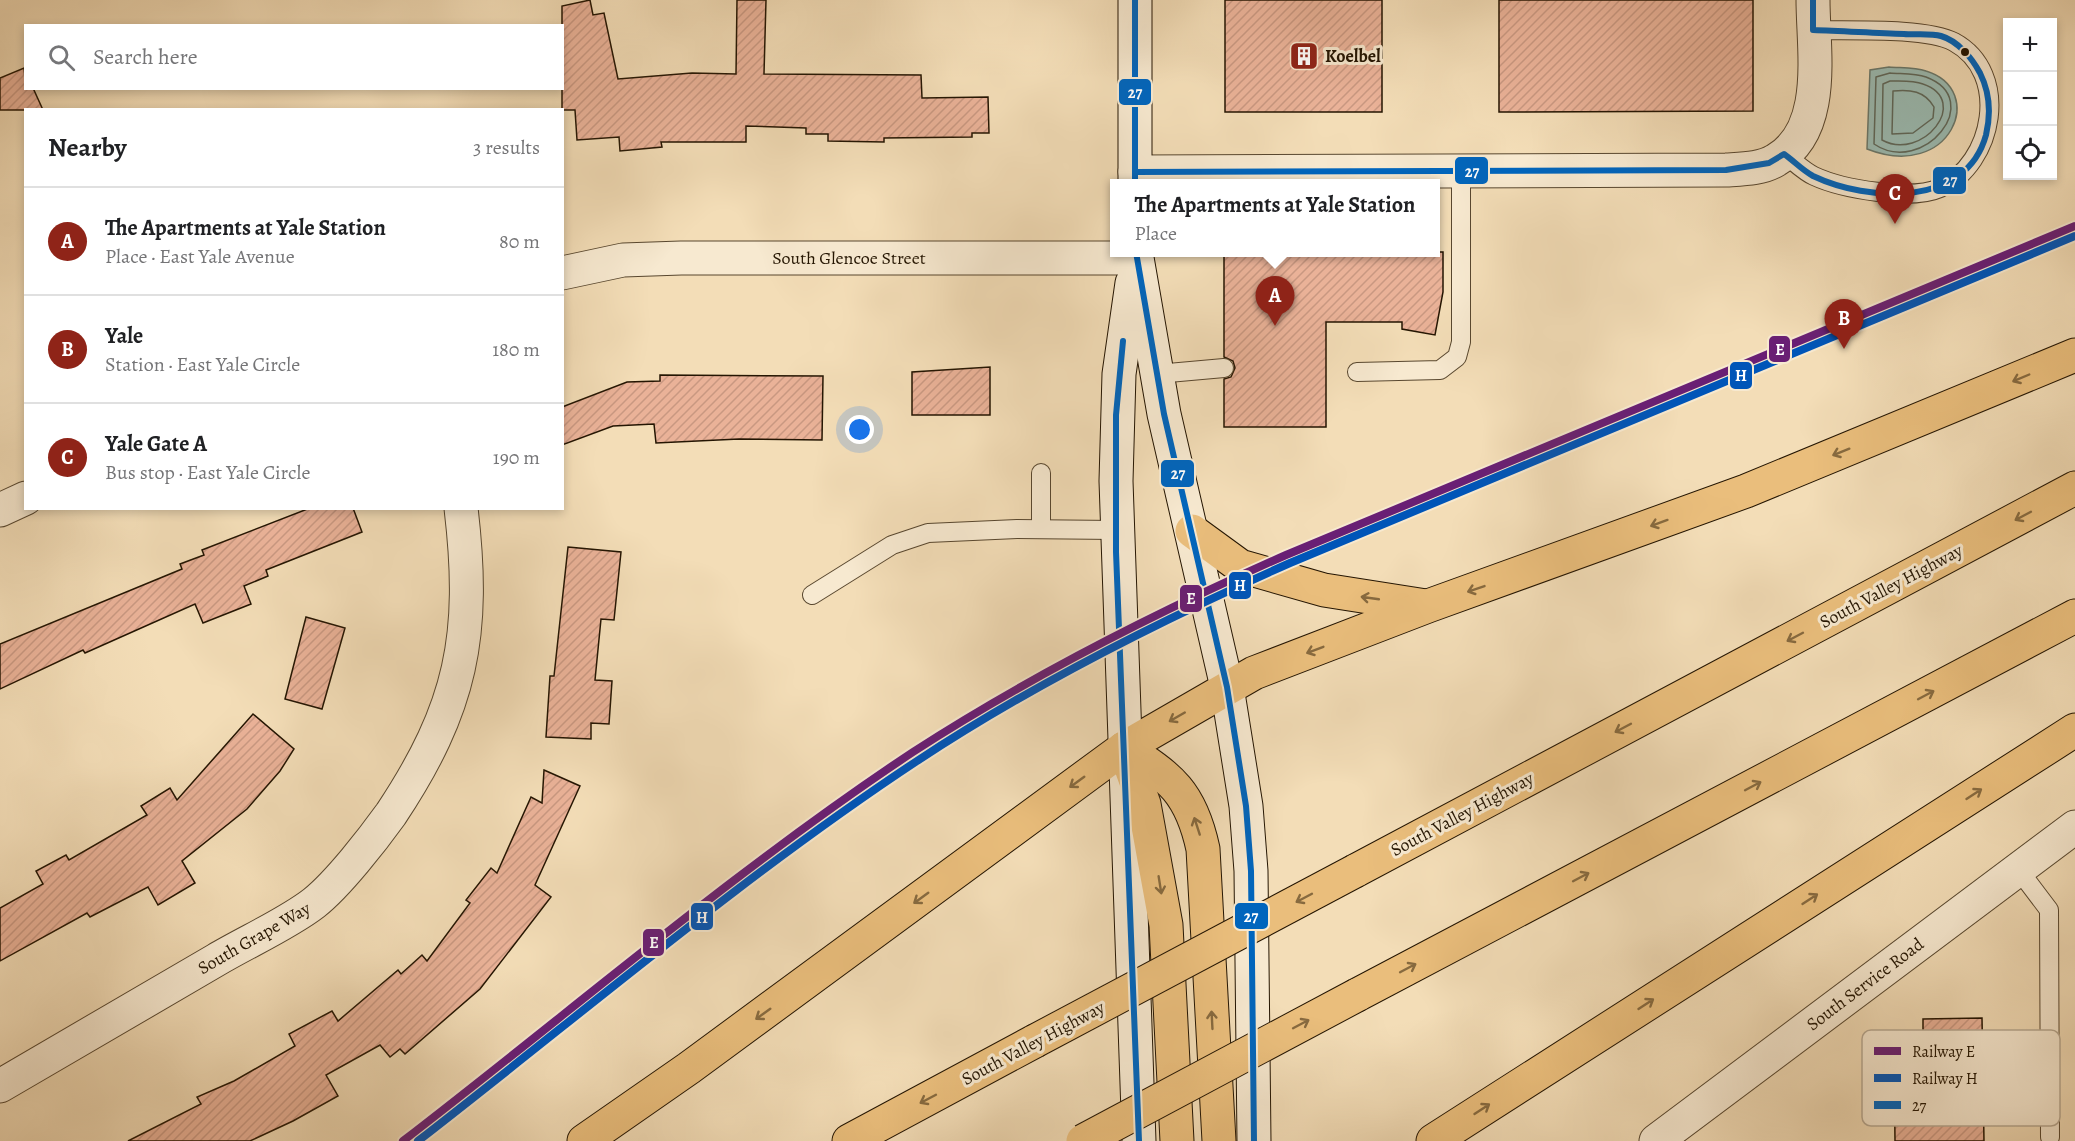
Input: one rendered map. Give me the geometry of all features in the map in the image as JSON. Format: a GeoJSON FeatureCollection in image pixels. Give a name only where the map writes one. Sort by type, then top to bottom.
{"type":"FeatureCollection","features":[{"type":"Feature","properties":{"kind":"highway"},"geometry":{"type":"LineString","coordinates":[[584,1141],[698,1061],[1125,747],[1227,687],[1254,673],[1428,606],[1746,491],[2075,355]]}},
{"type":"Feature","properties":{"kind":"highway","name":"South Valley Highway"},"geometry":{"type":"LineString","coordinates":[[849,1141],[2075,488]]}},
{"type":"Feature","properties":{"kind":"highway"},"geometry":{"type":"LineString","coordinates":[[1192,531],[1219,553],[1240,566],[1258,572],[1324,590],[1428,606]]}},
{"type":"Feature","properties":{"kind":"highway"},"geometry":{"type":"LineString","coordinates":[[1083,1141],[2075,616]]}},
{"type":"Feature","properties":{"kind":"highway"},"geometry":{"type":"LineString","coordinates":[[1432,1141],[2075,730]]}},
{"type":"Feature","properties":{"kind":"highway"},"geometry":{"type":"LineString","coordinates":[[1125,747],[1144,804],[1166,926],[1177,1141]]}},
{"type":"Feature","properties":{"kind":"highway"},"geometry":{"type":"LineString","coordinates":[[1125,747],[1163,772],[1175,785],[1185,798],[1199,829],[1203,849],[1219,1141]]}},
{"type":"Feature","properties":{"kind":"street"},"geometry":{"type":"LineString","coordinates":[[1135,0],[1135,178],[1377,177],[1461,170],[1726,170],[1762,165],[1784,154],[1801,138],[1810,112],[1813,80],[1813,15]]}},
{"type":"Feature","properties":{"kind":"street","name":"South Glencoe Street"},"geometry":{"type":"LineString","coordinates":[[564,273],[623,260],[681,258],[1110,255]]}},
{"type":"Feature","properties":{"kind":"street"},"geometry":{"type":"LineString","coordinates":[[1136,257],[1157,374],[1227,687],[1246,806],[1251,871],[1254,1141]]}},
{"type":"Feature","properties":{"kind":"street"},"geometry":{"type":"LineString","coordinates":[[1136,257],[1118,384],[1116,530],[1140,1141]]}},
{"type":"Feature","properties":{"kind":"street"},"geometry":{"type":"LineString","coordinates":[[0,510],[24,499]]}},
{"type":"Feature","properties":{"kind":"street","name":"South Grape Way"},"geometry":{"type":"LineString","coordinates":[[0,1086],[314,903],[374,838],[420,770],[449,707],[460,665],[466,610],[466,557],[461,510]]}},
{"type":"Feature","properties":{"kind":"street","name":"South Service Road"},"geometry":{"type":"LineString","coordinates":[[1656,1141],[2075,827]]}},
{"type":"Feature","properties":{"kind":"lane"},"geometry":{"type":"LineString","coordinates":[[1784,154],[1810,173],[1838,183],[1885,192],[1927,192],[1954,180],[1970,166],[1981,147],[1988,124],[1986,81],[1973,58],[1954,42],[1925,34],[1813,15]]}},
{"type":"Feature","properties":{"kind":"lane"},"geometry":{"type":"LineString","coordinates":[[1357,372],[1440,370],[1458,357],[1461,342],[1461,170]]}},
{"type":"Feature","properties":{"kind":"lane"},"geometry":{"type":"LineString","coordinates":[[1157,374],[1224,368]]}},
{"type":"Feature","properties":{"kind":"lane"},"geometry":{"type":"LineString","coordinates":[[1041,472],[1041,529]]}},
{"type":"Feature","properties":{"kind":"lane"},"geometry":{"type":"LineString","coordinates":[[812,595],[892,545],[908,538],[939,532],[1041,529],[1116,530]]}},
{"type":"Feature","properties":{"kind":"lane"},"geometry":{"type":"LineString","coordinates":[[2018,869],[2049,910],[2050,1030]]}},
{"type":"Feature","properties":{"kind":"lane"},"geometry":{"type":"LineString","coordinates":[[2050,1126],[2050,1137]]}},
{"type":"Feature","properties":{"kind":"water"},"geometry":{"type":"Polygon","coordinates":[[[1889,67],[1926,71],[1945,81],[1955,96],[1957,113],[1951,130],[1939,144],[1920,153],[1896,156],[1867,149],[1870,70],[1889,67]]]}},
{"type":"Feature","properties":{"kind":"building"},"geometry":{"type":"Polygon","coordinates":[[[590,0],[593,15],[604,13],[618,79],[692,73],[736,74],[737,0],[766,0],[764,74],[921,75],[922,98],[988,97],[989,133],[972,133],[972,137],[884,138],[884,142],[828,141],[828,134],[806,134],[806,128],[746,126],[746,142],[661,142],[662,147],[620,151],[619,137],[577,140],[575,110],[562,108],[564,24],[562,24],[562,6],[590,0]]]}},
{"type":"Feature","properties":{"kind":"building","name":"Koelbel"},"geometry":{"type":"Polygon","coordinates":[[[1225,0],[1382,0],[1382,112],[1225,112],[1225,0]]]}},
{"type":"Feature","properties":{"kind":"building"},"geometry":{"type":"Polygon","coordinates":[[[1499,0],[1753,0],[1753,111],[1499,112],[1499,0]]]}},
{"type":"Feature","properties":{"kind":"building"},"geometry":{"type":"Polygon","coordinates":[[[24,68],[24,90],[34,90],[42,108],[0,110],[0,78],[24,68]]]}},
{"type":"Feature","properties":{"kind":"building"},"geometry":{"type":"Polygon","coordinates":[[[1440,252],[1443,252],[1443,292],[1435,335],[1402,329],[1402,322],[1326,322],[1326,427],[1224,427],[1224,379],[1231,377],[1235,368],[1233,361],[1224,357],[1224,257],[1440,257],[1440,252]]]}},
{"type":"Feature","properties":{"kind":"building"},"geometry":{"type":"Polygon","coordinates":[[[990,367],[990,415],[912,415],[912,372],[990,367]]]}},
{"type":"Feature","properties":{"kind":"building"},"geometry":{"type":"Polygon","coordinates":[[[660,375],[823,376],[822,440],[739,439],[656,443],[654,424],[613,426],[564,444],[564,406],[627,382],[660,381],[660,375]]]}},
{"type":"Feature","properties":{"kind":"building"},"geometry":{"type":"Polygon","coordinates":[[[305,510],[354,510],[362,532],[266,570],[268,576],[244,586],[251,604],[203,623],[195,604],[85,653],[83,650],[0,689],[0,644],[182,569],[180,564],[204,555],[202,550],[305,510]]]}},
{"type":"Feature","properties":{"kind":"building"},"geometry":{"type":"Polygon","coordinates":[[[568,547],[621,552],[614,620],[601,619],[595,680],[612,681],[609,724],[591,723],[591,739],[546,737],[550,676],[554,676],[568,547]]]}},
{"type":"Feature","properties":{"kind":"building"},"geometry":{"type":"Polygon","coordinates":[[[306,617],[345,628],[322,709],[285,699],[306,617]]]}},
{"type":"Feature","properties":{"kind":"building"},"geometry":{"type":"Polygon","coordinates":[[[253,714],[294,749],[280,771],[247,809],[182,861],[195,883],[158,905],[148,887],[90,917],[87,913],[0,961],[0,908],[43,884],[36,871],[66,855],[69,860],[147,815],[141,806],[170,788],[177,800],[253,714]]]}},
{"type":"Feature","properties":{"kind":"building"},"geometry":{"type":"Polygon","coordinates":[[[544,770],[580,786],[535,885],[551,897],[480,989],[405,1054],[400,1049],[390,1057],[380,1045],[326,1075],[338,1096],[250,1141],[128,1141],[201,1104],[197,1097],[234,1081],[295,1046],[289,1034],[332,1011],[338,1021],[398,970],[401,974],[422,955],[427,961],[470,903],[466,900],[491,868],[497,873],[531,797],[542,803],[544,770]]]}},
{"type":"Feature","properties":{"kind":"building"},"geometry":{"type":"Polygon","coordinates":[[[1982,1018],[1982,1030],[1923,1030],[1923,1019],[1982,1018]]]}},
{"type":"Feature","properties":{"kind":"building"},"geometry":{"type":"Polygon","coordinates":[[[1895,1126],[1984,1126],[1984,1141],[1895,1141],[1895,1126]]]}},
{"type":"Feature","properties":{"kind":"rail line","name":"E"},"geometry":{"type":"LineString","coordinates":[[403,1141],[782,844],[913,752],[1049,671],[1143,622],[1286,555],[2075,226]]}},
{"type":"Feature","properties":{"kind":"rail line","name":"H"},"geometry":{"type":"LineString","coordinates":[[418,1141],[664,946],[852,805],[962,732],[1053,679],[1146,630],[1290,563],[2075,236]]}},
{"type":"Feature","properties":{"kind":"transit line","name":"27"},"geometry":{"type":"LineString","coordinates":[[1135,0],[1135,179]]}},
{"type":"Feature","properties":{"kind":"transit line","name":"27"},"geometry":{"type":"LineString","coordinates":[[1135,172],[1726,170],[1769,163],[1784,154],[1813,176],[1835,185],[1860,191],[1887,194],[1913,193],[1937,187],[1958,176],[1975,159],[1986,135],[1989,119],[1986,88],[1969,56],[1947,38],[1937,35],[1813,30],[1813,0]]}},
{"type":"Feature","properties":{"kind":"transit line","name":"27"},"geometry":{"type":"LineString","coordinates":[[1137,257],[1164,414],[1227,687],[1246,806],[1251,871],[1254,1141]]}},
{"type":"Feature","properties":{"kind":"transit line","name":"27"},"geometry":{"type":"LineString","coordinates":[[1123,341],[1116,415],[1116,552],[1139,1141]]}},
{"type":"Feature","properties":{"kind":"place","name":"Koelbel"},"geometry":{"type":"Point","coordinates":[1304,56]}},
{"type":"Feature","properties":{"kind":"place","name":"Yale Gate A"},"geometry":{"type":"Point","coordinates":[1895,224]}},
{"type":"Feature","properties":{"kind":"place","name":"The Apartments at Yale Station"},"geometry":{"type":"Point","coordinates":[1275,326]}},
{"type":"Feature","properties":{"kind":"place","name":"Yale"},"geometry":{"type":"Point","coordinates":[1844,349]}}]}
